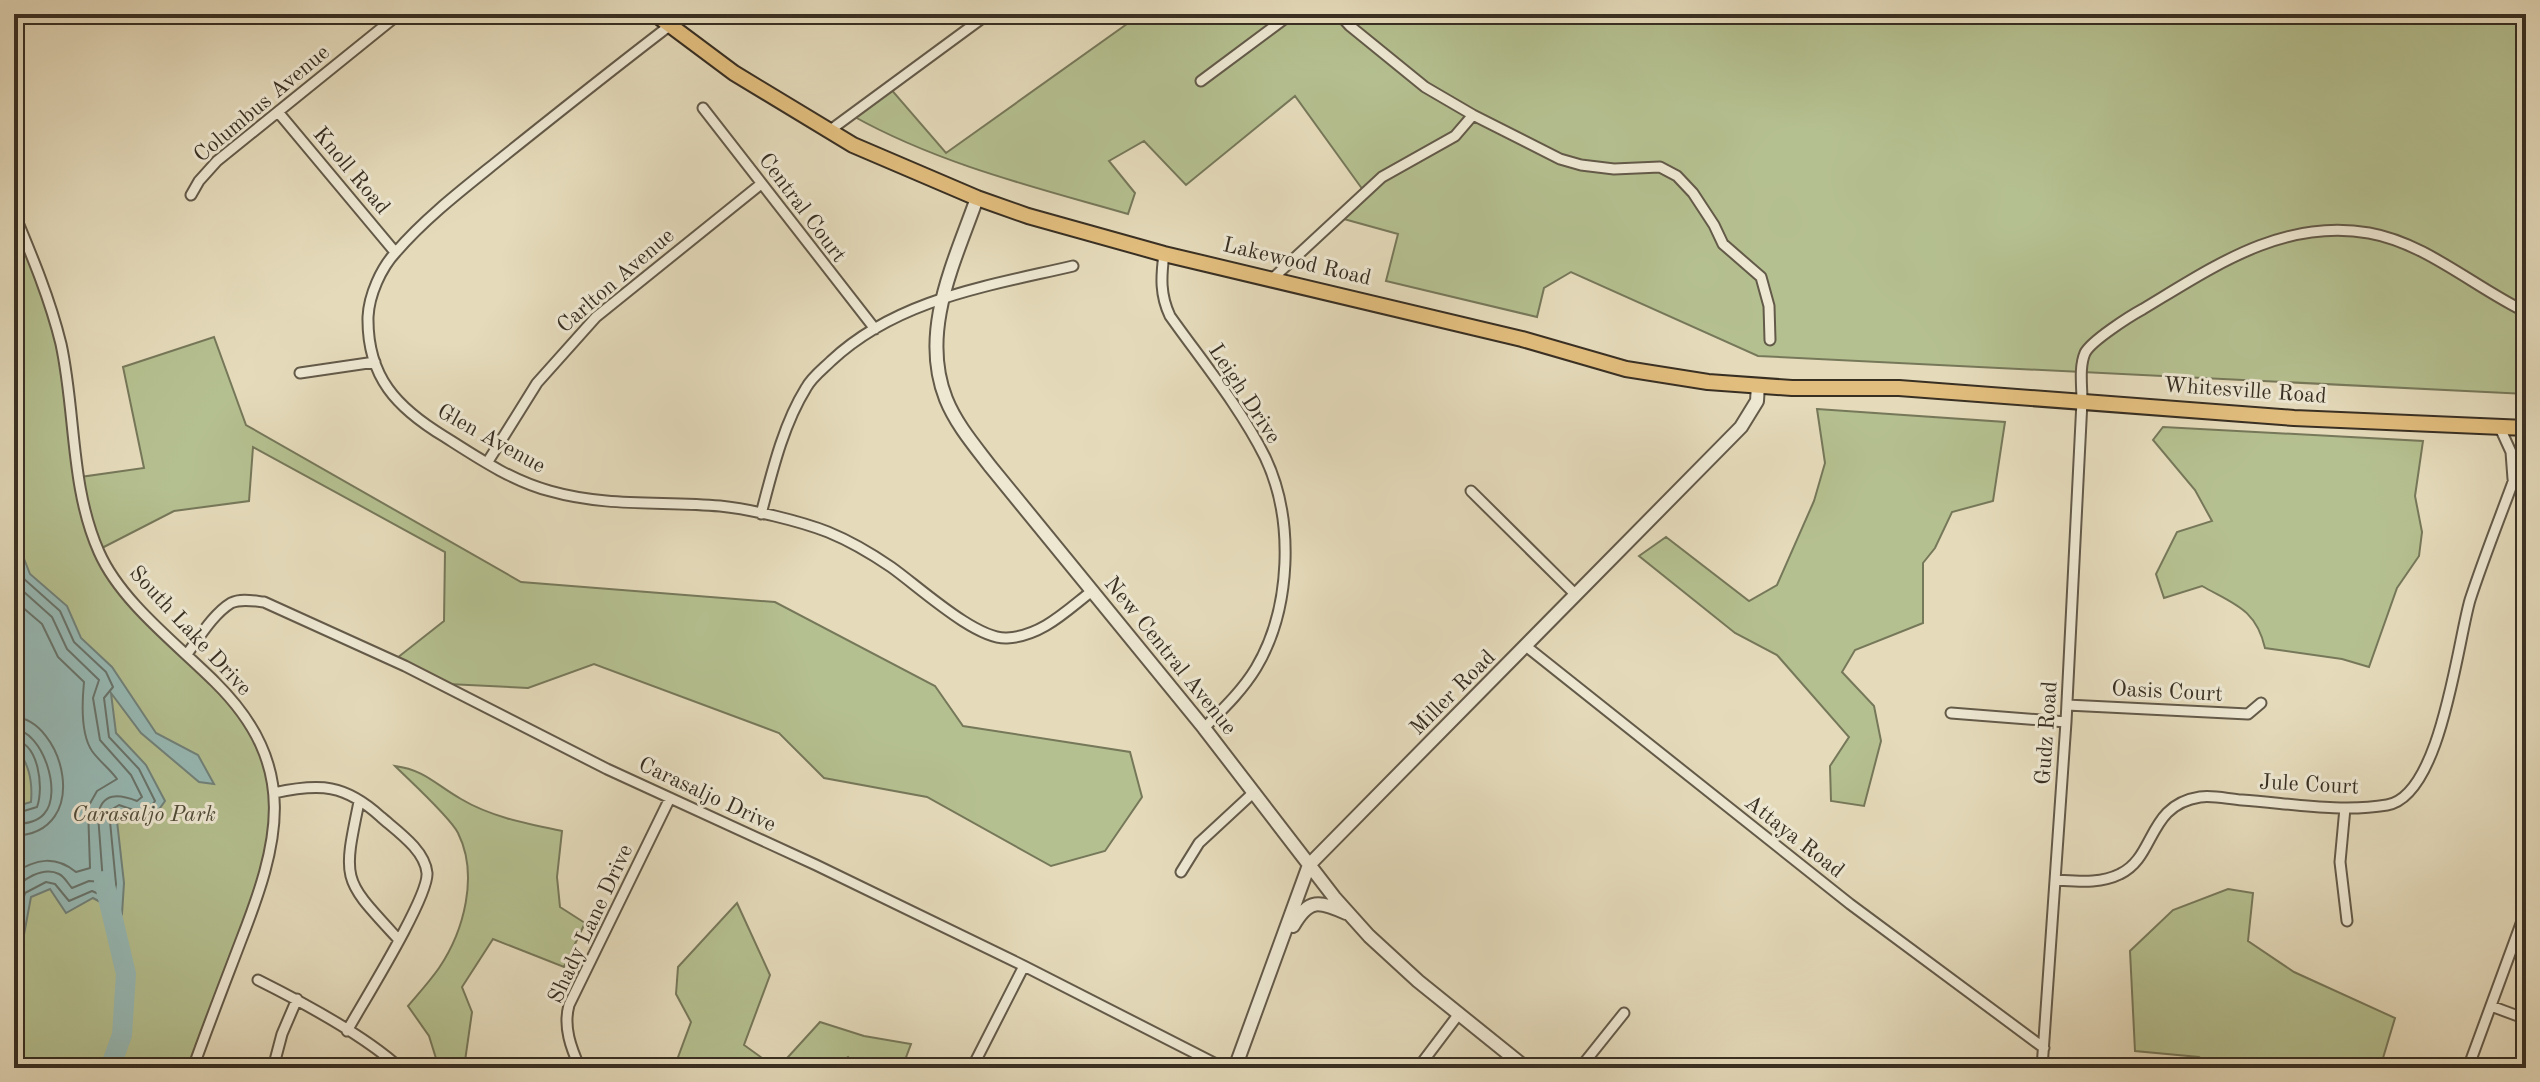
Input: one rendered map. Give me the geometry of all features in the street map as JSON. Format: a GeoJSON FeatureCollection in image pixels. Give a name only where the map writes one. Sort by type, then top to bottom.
{"type":"FeatureCollection","features":[{"type":"Feature","properties":{"kind":"main road","name":"Lakewood Road"},"geometry":{"type":"LineString","coordinates":[[655,14],[734,73],[853,145],[977,198],[1028,216],[1164,254],[1522,339],[1626,369],[1708,382],[1792,388],[1899,388],[1960,392]]}},
{"type":"Feature","properties":{"kind":"main road","name":"Whitesville Road"},"geometry":{"type":"LineString","coordinates":[[1960,392],[2294,418],[2526,428]]}},
{"type":"Feature","properties":{"kind":"street","name":"Columbus Avenue"},"geometry":{"type":"LineString","coordinates":[[191,195],[217,161],[399,14]]}},
{"type":"Feature","properties":{"kind":"street","name":"Glen Avenue"},"geometry":{"type":"LineString","coordinates":[[685,14],[452,198],[395,252],[383,270],[368,314],[370,348],[391,396],[427,426],[487,463],[508,475],[561,494],[629,504],[721,506],[827,531],[857,546],[987,635],[1007,638],[1032,633],[1050,625],[1092,591]]}},
{"type":"Feature","properties":{"kind":"street"},"geometry":{"type":"LineString","coordinates":[[829,131],[988,14]]}},
{"type":"Feature","properties":{"kind":"street"},"geometry":{"type":"LineString","coordinates":[[1201,81],[1291,14]]}},
{"type":"Feature","properties":{"kind":"street"},"geometry":{"type":"LineString","coordinates":[[1339,14],[1425,87],[1560,159],[1614,169],[1660,167],[1677,176],[1693,193],[1723,244],[1761,277],[1769,306],[1770,340]]}},
{"type":"Feature","properties":{"kind":"street","name":"Central Court"},"geometry":{"type":"LineString","coordinates":[[703,108],[875,329]]}},
{"type":"Feature","properties":{"kind":"street","name":"Knoll Road"},"geometry":{"type":"LineString","coordinates":[[278,112],[395,252]]}},
{"type":"Feature","properties":{"kind":"street"},"geometry":{"type":"LineString","coordinates":[[1272,279],[1382,177],[1455,136],[1473,115]]}},
{"type":"Feature","properties":{"kind":"street","name":"Carlton Avenue"},"geometry":{"type":"LineString","coordinates":[[487,463],[537,383],[596,317],[761,184]]}},
{"type":"Feature","properties":{"kind":"street","name":"New Central Avenue"},"geometry":{"type":"LineString","coordinates":[[977,198],[937,325],[938,370],[946,399],[960,425],[1349,914],[1418,981],[1526,1068]]}},
{"type":"Feature","properties":{"kind":"street","name":"South Lake Drive"},"geometry":{"type":"LineString","coordinates":[[14,213],[42,280],[61,346],[84,511],[99,554],[116,582],[233,699],[252,725],[267,760],[274,793],[274,838],[264,882],[193,1068]]}},
{"type":"Feature","properties":{"kind":"street","name":"Gudz Road"},"geometry":{"type":"LineString","coordinates":[[2042,1068],[2067,705],[2081,369],[2086,350],[2123,320],[2232,256],[2314,231],[2368,233],[2392,239],[2424,253],[2526,312]]}},
{"type":"Feature","properties":{"kind":"street","name":"Leigh Drive"},"geometry":{"type":"LineString","coordinates":[[1164,254],[1161,273],[1163,301],[1266,460],[1279,501],[1284,534],[1283,589],[1267,647],[1241,690],[1204,728]]}},
{"type":"Feature","properties":{"kind":"street"},"geometry":{"type":"LineString","coordinates":[[761,514],[775,459],[805,389],[846,348],[924,304],[1073,266]]}},
{"type":"Feature","properties":{"kind":"street"},"geometry":{"type":"LineString","coordinates":[[300,373],[375,362]]}},
{"type":"Feature","properties":{"kind":"street","name":"Miller Road"},"geometry":{"type":"LineString","coordinates":[[1235,1068],[1309,865],[1741,427],[1757,401],[1758,385]]}},
{"type":"Feature","properties":{"kind":"street"},"geometry":{"type":"LineString","coordinates":[[2500,428],[2511,452],[2514,482]]}},
{"type":"Feature","properties":{"kind":"street","name":"Jule Court"},"geometry":{"type":"LineString","coordinates":[[2055,880],[2095,881],[2122,873],[2133,864],[2163,815],[2178,803],[2201,796],[2345,808],[2389,805],[2405,797],[2414,787],[2447,709],[2470,601],[2526,446]]}},
{"type":"Feature","properties":{"kind":"street"},"geometry":{"type":"LineString","coordinates":[[1471,491],[1576,595]]}},
{"type":"Feature","properties":{"kind":"street","name":"Carasaljo Drive"},"geometry":{"type":"LineString","coordinates":[[187,654],[209,625],[232,603],[245,600],[264,602],[405,666],[607,769],[1024,966],[1224,1068]]}},
{"type":"Feature","properties":{"kind":"street","name":"Attaya Road"},"geometry":{"type":"LineString","coordinates":[[1527,647],[1850,904],[2044,1048]]}},
{"type":"Feature","properties":{"kind":"street","name":"Oasis Court"},"geometry":{"type":"LineString","coordinates":[[2067,705],[2248,714],[2261,703]]}},
{"type":"Feature","properties":{"kind":"street"},"geometry":{"type":"LineString","coordinates":[[1951,713],[2066,722]]}},
{"type":"Feature","properties":{"kind":"street"},"geometry":{"type":"LineString","coordinates":[[274,793],[306,786],[325,786],[359,802],[376,812],[411,844],[427,871],[427,879],[399,940],[347,1031]]}},
{"type":"Feature","properties":{"kind":"street"},"geometry":{"type":"LineString","coordinates":[[1181,872],[1199,843],[1253,793]]}},
{"type":"Feature","properties":{"kind":"street","name":"Shady Lane Drive"},"geometry":{"type":"LineString","coordinates":[[580,1068],[571,1048],[566,1024],[569,1005],[670,798]]}},
{"type":"Feature","properties":{"kind":"street"},"geometry":{"type":"LineString","coordinates":[[359,802],[348,854],[350,880],[359,897],[399,940]]}},
{"type":"Feature","properties":{"kind":"street"},"geometry":{"type":"LineString","coordinates":[[2345,808],[2340,862],[2347,921]]}},
{"type":"Feature","properties":{"kind":"street"},"geometry":{"type":"LineString","coordinates":[[1278,951],[1303,909],[1314,904],[1325,904],[1349,914]]}},
{"type":"Feature","properties":{"kind":"street"},"geometry":{"type":"LineString","coordinates":[[2468,1068],[2526,910]]}},
{"type":"Feature","properties":{"kind":"street"},"geometry":{"type":"LineString","coordinates":[[972,1068],[1024,966]]}},
{"type":"Feature","properties":{"kind":"street"},"geometry":{"type":"LineString","coordinates":[[258,980],[297,999],[400,1068]]}},
{"type":"Feature","properties":{"kind":"street"},"geometry":{"type":"LineString","coordinates":[[273,1068],[282,1034],[297,999]]}},
{"type":"Feature","properties":{"kind":"street"},"geometry":{"type":"LineString","coordinates":[[2491,1006],[2526,1019]]}},
{"type":"Feature","properties":{"kind":"street"},"geometry":{"type":"LineString","coordinates":[[1580,1068],[1624,1013]]}},
{"type":"Feature","properties":{"kind":"street"},"geometry":{"type":"LineString","coordinates":[[1418,1068],[1458,1015]]}},
{"type":"Feature","properties":{"kind":"green space"},"geometry":{"type":"Polygon","coordinates":[[[1141,14],[2526,14],[2526,394],[1758,356],[1571,272],[1544,288],[1537,317],[1386,281],[1398,234],[1333,216],[1363,190],[1295,96],[1186,185],[1144,141],[1109,161],[1135,193],[1128,214],[953,161],[853,116],[890,88],[946,153],[1141,14]]]}},
{"type":"Feature","properties":{"kind":"green space","name":"Carasaljo Park"},"geometry":{"type":"Polygon","coordinates":[[[14,213],[54,319],[80,477],[144,468],[123,367],[214,337],[246,425],[521,582],[775,602],[935,686],[963,726],[1130,752],[1142,797],[1105,851],[1051,866],[927,797],[824,778],[779,733],[594,664],[528,688],[448,684],[397,658],[444,621],[445,552],[253,447],[249,501],[174,511],[98,550],[116,582],[233,699],[267,760],[274,838],[193,1068],[14,1068],[14,213]]]}},
{"type":"Feature","properties":{"kind":"green space"},"geometry":{"type":"Polygon","coordinates":[[[1817,409],[2005,422],[1993,501],[1952,512],[1935,548],[1923,563],[1923,623],[1855,650],[1842,672],[1874,706],[1881,741],[1864,806],[1831,801],[1830,766],[1849,737],[1777,655],[1735,633],[1639,556],[1666,537],[1749,601],[1777,585],[1814,501],[1825,463],[1817,409]]]}},
{"type":"Feature","properties":{"kind":"green space"},"geometry":{"type":"Polygon","coordinates":[[[2163,427],[2423,441],[2415,496],[2422,532],[2419,556],[2397,588],[2369,667],[2342,659],[2265,648],[2250,616],[2234,603],[2202,586],[2164,598],[2156,574],[2177,532],[2212,521],[2195,490],[2153,440],[2163,427]]]}},
{"type":"Feature","properties":{"kind":"green space"},"geometry":{"type":"Polygon","coordinates":[[[395,766],[422,775],[485,811],[562,831],[557,877],[560,907],[585,923],[564,967],[493,939],[462,987],[472,1012],[464,1068],[439,1068],[429,1036],[408,1006],[439,968],[462,920],[468,884],[464,849],[458,833],[447,818],[395,766]]]}},
{"type":"Feature","properties":{"kind":"green space"},"geometry":{"type":"Polygon","coordinates":[[[2228,889],[2253,893],[2248,941],[2294,972],[2395,1018],[2380,1068],[2212,1068],[2199,1057],[2135,1051],[2130,951],[2173,910],[2228,889]]]}},
{"type":"Feature","properties":{"kind":"green space"},"geometry":{"type":"Polygon","coordinates":[[[737,903],[770,975],[744,1045],[776,1068],[674,1068],[691,1022],[676,994],[678,967],[737,903]]]}},
{"type":"Feature","properties":{"kind":"green space"},"geometry":{"type":"Polygon","coordinates":[[[820,1022],[864,1036],[911,1044],[902,1068],[859,1068],[848,1057],[833,1068],[778,1068],[820,1022]]]}},
{"type":"Feature","properties":{"kind":"water"},"geometry":{"type":"Polygon","coordinates":[[[14,513],[19,546],[30,574],[67,606],[81,638],[112,667],[156,733],[198,755],[214,784],[199,782],[141,733],[111,693],[116,733],[146,765],[165,801],[148,825],[116,812],[124,883],[122,914],[93,898],[66,913],[50,889],[31,897],[23,940],[14,944],[14,807],[31,802],[31,793],[28,771],[14,743],[14,513]]]}},
{"type":"Feature","properties":{"kind":"waterway"},"geometry":{"type":"LineString","coordinates":[[104,881],[126,974],[122,1035],[110,1068]]}}]}
